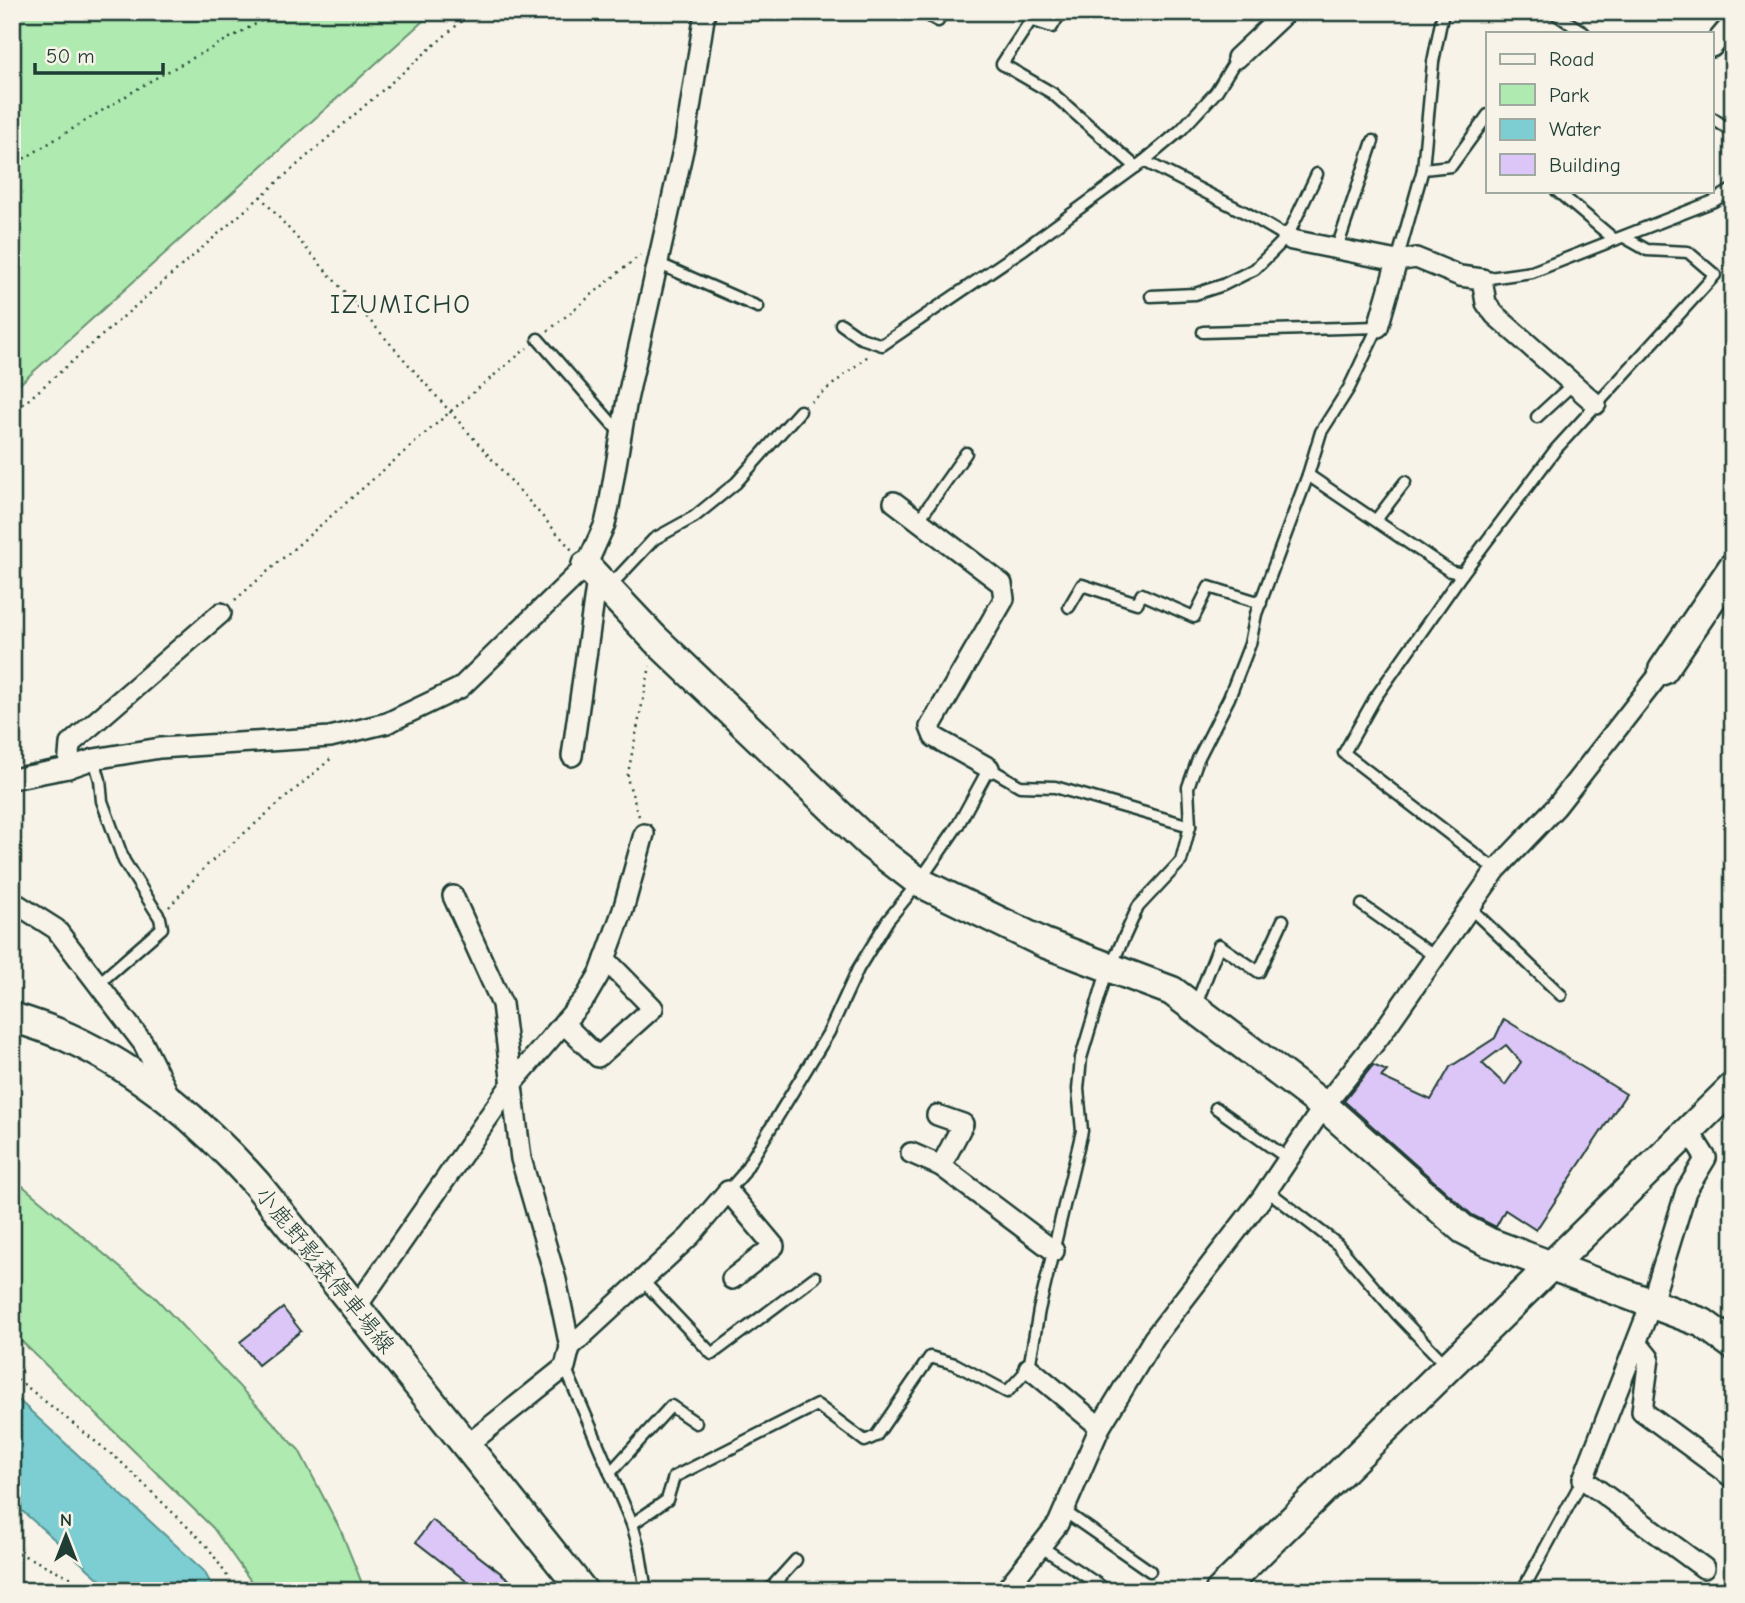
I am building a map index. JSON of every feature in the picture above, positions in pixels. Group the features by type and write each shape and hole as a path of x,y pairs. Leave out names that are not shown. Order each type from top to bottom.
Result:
{"street":[{"path":"572,756 604,524 627,400 685,141 705,12"},
{"path":"1237,58 1286,12"},
{"path":"1714,45 1733,22"},
{"path":"1287,237 1397,261 1416,258 1460,275 1482,279 1486,303 1494,315 1596,404"},
{"path":"1378,327 1397,261"},
{"path":"894,502 1002,584 1004,600 930,727 934,737 989,768"},
{"path":"1005,1591 1058,1524 1100,1427 1154,1338 1267,1190 1324,1105 1380,1036 1468,907 1496,870 1556,807 1663,670 1733,567"},
{"path":"597,578 655,639 861,836 919,882 1044,943 1172,991 1324,1105 1463,1229 1488,1241 1703,1322 1733,1345"},
{"path":"12,779 68,768 94,759 160,748 330,737 387,723 460,688 597,578"},
{"path":"68,768 70,744 221,613"},
{"path":"355,1309 513,1082 586,997 605,959 623,910 644,834"},
{"path":"453,895 502,1004 521,1159 556,1280 570,1347 565,1367 466,1446"},
{"path":"12,901 56,929 144,1043 172,1100"},
{"path":"563,1023 598,1057 653,1008 605,959"},
{"name":"小鹿野影森停車場線","path":"12,1017 66,1036 121,1065 172,1100 218,1141 256,1183 583,1591"},
{"path":"1220,1591 1733,1087"},
{"path":"937,1115 963,1124 941,1167"},
{"path":"1689,1132 1706,1158 1686,1191 1652,1302 1583,1479 1704,1568"},
{"path":"911,1153 941,1167 1054,1251"},
{"path":"570,1347 690,1236 728,1191 774,1246 732,1279"},
{"path":"1637,1343 1649,1358 1642,1411 1733,1478"},
{"path":"1029,1368 1100,1427"}],"lane":[{"path":"922,12 938,21"},
{"path":"1061,12 1052,27 1031,20 1002,64 1052,93 1140,164 1248,214 1287,237"},
{"path":"1397,261 1423,169 1433,62 1443,12"},
{"path":"1553,12 1583,32"},
{"path":"841,324 861,338 882,345 1024,248 1140,164 1181,130 1216,92 1237,58"},
{"path":"1423,169 1451,166 1486,118"},
{"path":"1714,119 1733,132"},
{"path":"1337,248 1373,141"},
{"path":"1151,296 1195,294 1223,285 1255,269 1287,237 1317,174"},
{"path":"1482,279 1532,272 1714,201 1733,189"},
{"path":"1496,870 1344,753 1375,698 1462,573 1556,449 1715,275 1688,252 1647,250 1620,238 1558,192"},
{"path":"657,263 758,307"},
{"path":"632,1524 667,1500 674,1477 817,1405 865,1441 876,1436 930,1357 955,1364 1007,1392 1029,1368 1082,1131 1077,1089 1081,1058 1100,992 1138,907 1181,861 1190,826 1188,787 1198,759 1229,698 1250,644 1261,603 1321,432 1349,388 1378,327 1203,332"},
{"path":"538,339 622,435"},
{"path":"1537,417 1573,384"},
{"path":"597,578 654,539 694,517 736,483 800,411"},
{"path":"918,521 966,453"},
{"path":"1308,475 1450,571 1462,573"},
{"path":"1376,520 1405,482"},
{"path":"1069,607 1082,584 1137,603 1142,594 1194,617 1209,587 1261,603"},
{"path":"94,759 102,801 124,861 160,918 162,928 98,984"},
{"path":"728,1191 742,1175 829,1032 858,969 888,920 919,882 958,825 989,768 1020,786 1055,787 1190,826"},
{"path":"1362,905 1434,957"},
{"path":"1468,907 1561,995"},
{"path":"1194,1008 1219,946 1259,972 1283,920"},
{"path":"1216,1108 1287,1158"},
{"path":"1267,1190 1337,1244 1396,1314 1447,1367"},
{"path":"642,1280 712,1354 815,1276"},
{"path":"565,1367 632,1524 646,1591"},
{"path":"610,1473 671,1406 696,1423"},
{"path":"1522,1591 1583,1479"},
{"path":"1064,1511 1150,1571"},
{"path":"1040,1546 1108,1591"},
{"path":"768,1591 796,1560"}],"path":[{"path":"12,166 152,80 278,12"},
{"path":"12,414 472,12"},
{"path":"260,196 597,578"},
{"path":"221,613 451,411 664,235"},
{"path":"800,411 882,345"},
{"path":"644,834 627,778 655,639"},
{"path":"160,918 205,867 334,757 330,737"},
{"path":"12,1375 120,1461 208,1547 237,1591"},
{"path":"12,1550 100,1591"}],"green space":[{"path":"12,12 433,12 12,391"},
{"path":"12,1177 153,1295 299,1450 341,1531 365,1591 258,1591 213,1528 12,1332"}],"water":[{"path":"12,1394 204,1571 215,1591 113,1591 12,1502"}],"building":[{"path":"1504,1019 1626,1094 1536,1230 1505,1210 1496,1227 1472,1215 1344,1101 1373,1065 1387,1071 1381,1077 1431,1100 1450,1067 1495,1038","holes":["1506,1045 1521,1062 1505,1085 1482,1063"]},
{"path":"283,1308 301,1331 258,1365 240,1342"},
{"path":"432,1520 524,1591 479,1591 416,1542"}],"district":[{"name":"IZUMICHO","path":"401,305"}]}
